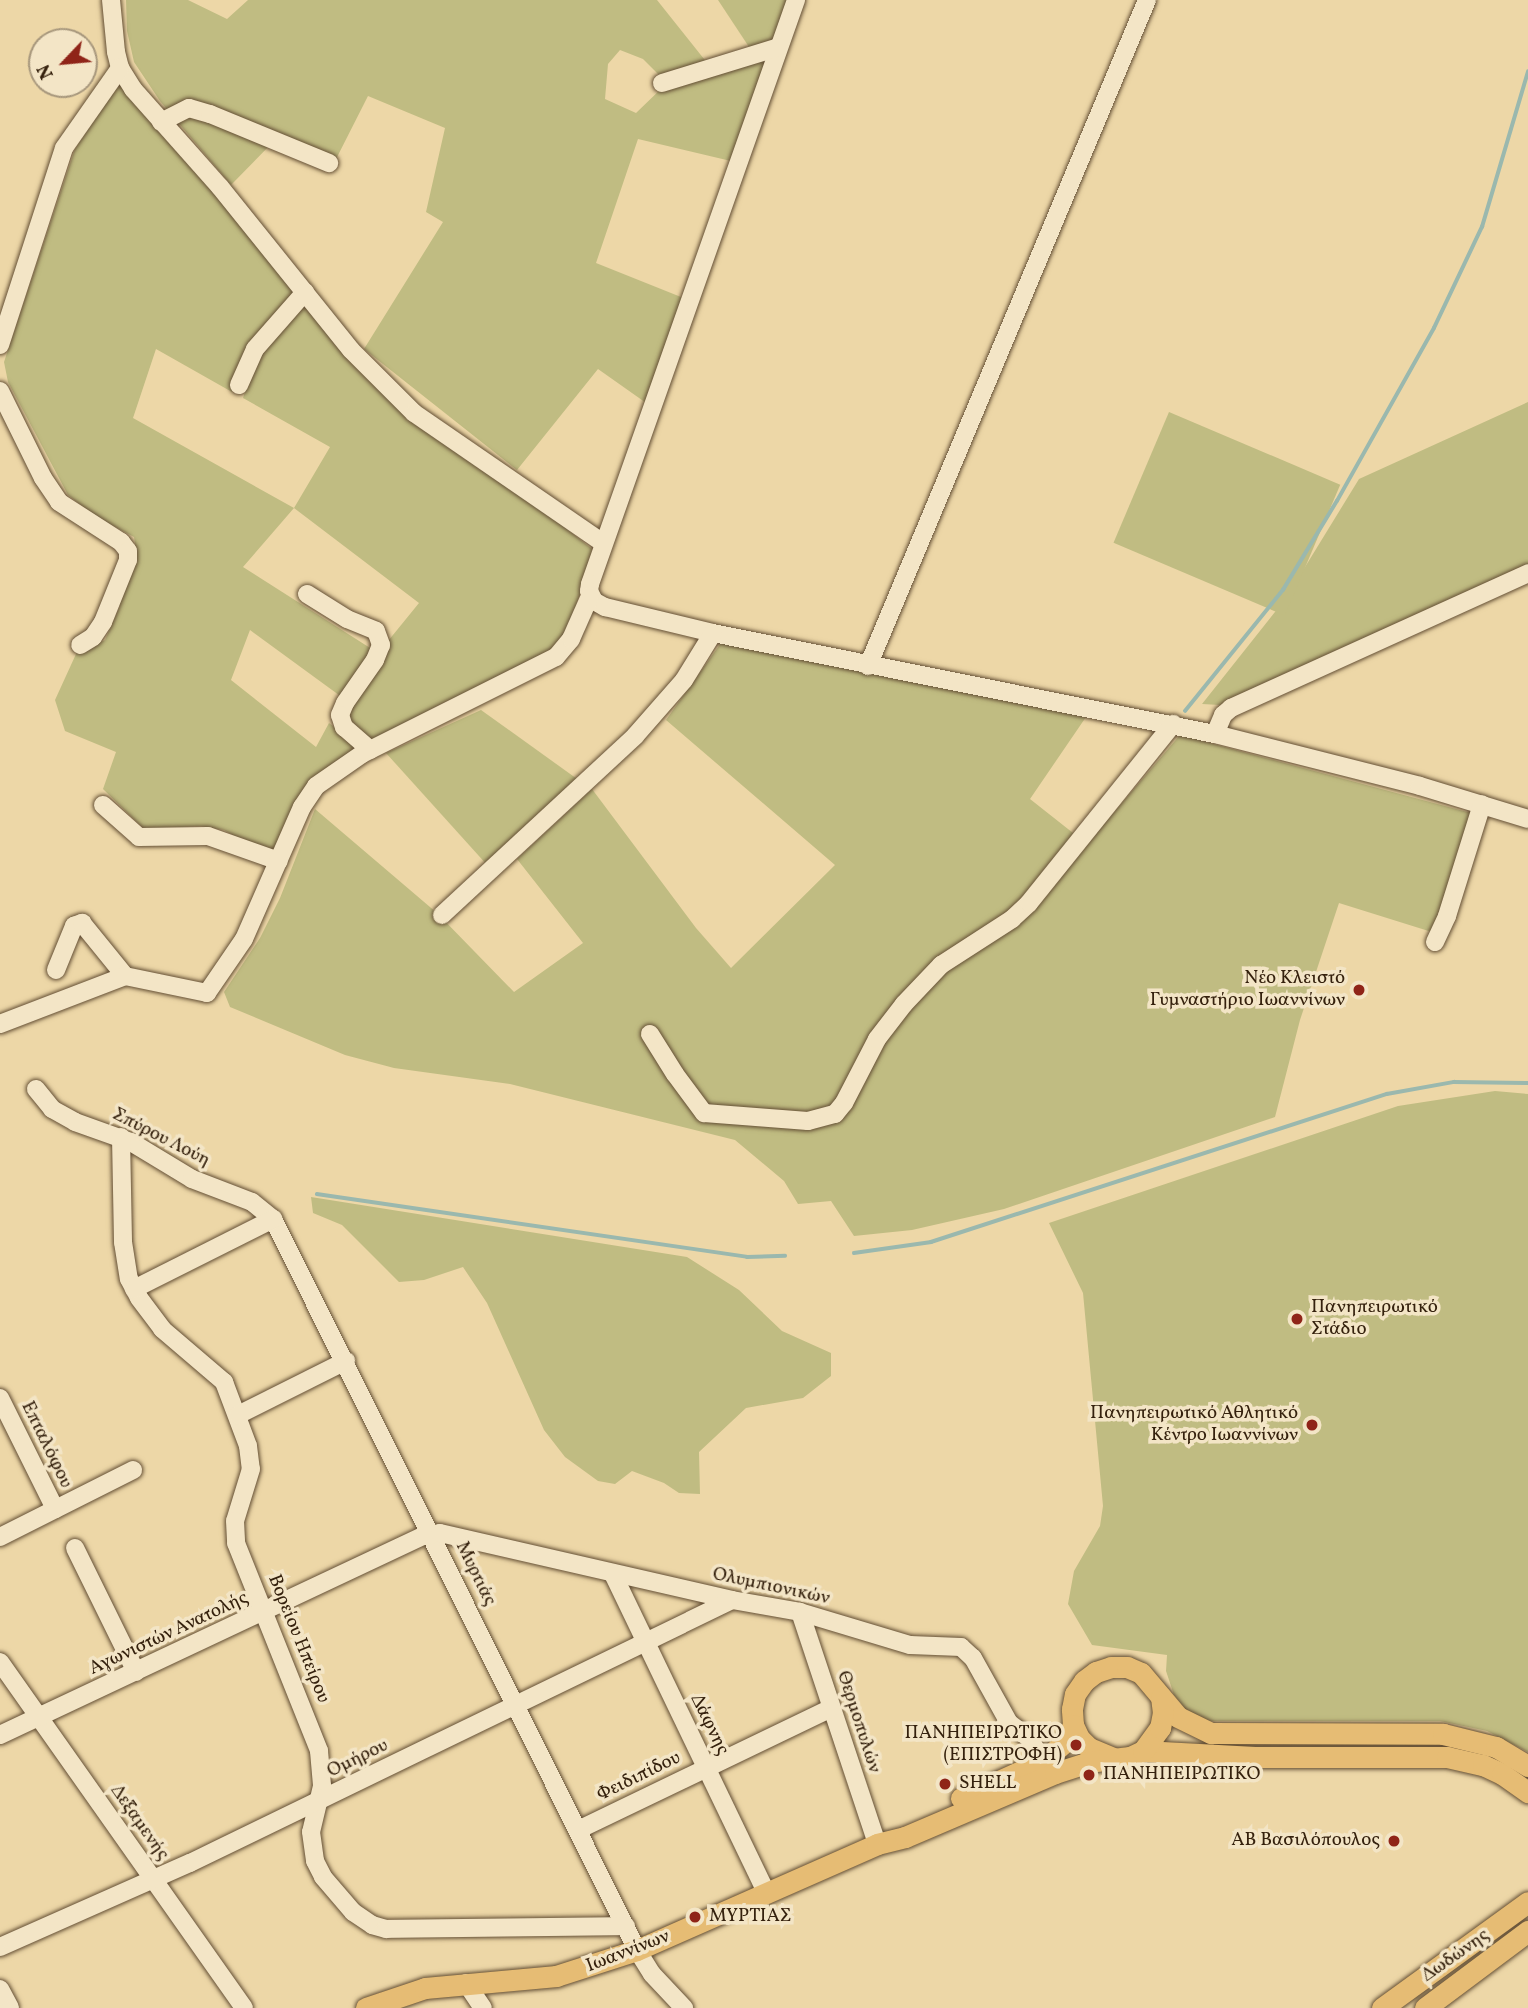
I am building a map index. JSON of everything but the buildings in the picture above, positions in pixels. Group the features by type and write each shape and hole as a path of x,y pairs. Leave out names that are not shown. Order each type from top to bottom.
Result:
{"main road":[{"path":"877,1844 917,1817 1043,1761 1065,1743 1073,1725 1075,1694 1084,1681 1104,1669 1127,1667 1141,1673 1153,1684 1178,1717 1211,1733 1443,1734 1496,1747 1528,1766"},
{"path":"1143,1751 1160,1728 1163,1713 1161,1698"},
{"path":"1073,1725 1089,1748 1116,1758"},
{"path":"877,1844 905,1837 1075,1766 1143,1751 1255,1757 1447,1757 1483,1765 1528,1792"},
{"name":"Ιωαννίνων","path":"366,2008 413,1991 466,1983 556,1976 637,1950 877,1844"},
{"name":"Δωδώνης","path":"1382,2008 1528,1902"},
{"name":"Δωδώνης","path":"1425,2008 1528,1931"}],"street":[{"path":"111,0 120,68 133,89 220,187 351,350 414,413 603,543"},
{"path":"0,1024 125,976 207,993 244,939 302,807 316,786 337,769 370,750 556,657 571,639 590,596 589,587 603,543 653,412 796,0"},
{"path":"868,666 1147,0"},
{"path":"662,83 779,47"},
{"path":"0,345 64,148 120,68"},
{"path":"161,122 189,108 329,163"},
{"path":"239,385 255,349 305,292"},
{"path":"0,391 43,478 59,502 121,542 128,551 128,560 103,622 93,637 80,645"},
{"path":"1215,734 1223,715 1231,708 1528,573"},
{"path":"307,594 347,619 376,631 381,645 375,660 345,703 340,715 344,727 370,750"},
{"path":"590,596 605,607 713,633 868,666 1173,724 1373,773 1528,819"},
{"path":"442,915 628,744 684,680 713,633"},
{"path":"650,1034 686,1091 704,1113 808,1121 835,1114 844,1103 877,1039 904,1004 941,965 1012,919 1029,903 1173,724"},
{"path":"1435,942 1447,916 1482,804"},
{"path":"103,805 139,837 208,836 279,861"},
{"path":"56,970 74,926 79,922 89,929 125,976"},
{"name":"Σπύρου Λούη","path":"36,1089 52,1109 75,1122 121,1137 192,1179 252,1202 273,1219"},
{"name":"Βορείου Ηπείρου","path":"121,1137 123,1249 134,1289 171,1339 224,1382 251,1455 251,1469 235,1521 235,1535 319,1751 322,1786 311,1832 319,1869 347,1906 377,1926 403,1930 626,1926"},
{"path":"134,1289 273,1219"},
{"name":"Μυρτιάς","path":"273,1219 432,1533 637,1950 652,1974 684,2008"},
{"path":"238,1415 346,1361"},
{"name":"Επταλόφου","path":"0,1398 54,1509"},
{"path":"0,1537 133,1470"},
{"name":"Ολυμπιονικών","path":"432,1533 447,1534 732,1600 800,1612 909,1645 965,1648 1003,1715 1014,1728 1028,1738 1043,1761"},
{"name":"Αγωνιστών Ανατολής","path":"0,1735 432,1533"},
{"path":"75,1548 136,1672"},
{"name":"Δάφνης","path":"613,1574 767,1894"},
{"name":"Ομήρου","path":"0,1947 316,1804 732,1600"},
{"name":"Θερμοπυλών","path":"800,1612 877,1844"},
{"name":"Δεξαμενής","path":"0,1662 244,2008"},
{"name":"Φειδιπίδου","path":"578,1830 831,1708"},
{"path":"466,1983 483,2008"},
{"path":"0,1989 10,2008"}],"shaded area":[{"path":"126,0 188,0 227,19 248,0 657,0 708,64 662,78 643,59 620,50 608,64 605,99 636,113 664,86 771,57 735,162 638,139 596,263 686,299 649,405 598,369 517,470 364,349 443,222 426,212 445,128 368,96 331,169 272,143 231,185 160,101 134,62 127,31"},
{"path":"718,0 788,0 773,43 751,50"},
{"path":"120,82 203,174 298,294 252,346 232,392 156,349 133,418 294,508 243,567 378,653 343,698 250,630 231,680 316,747 329,723 363,749 347,757 279,846 271,850 241,840 224,830 200,826 144,829 103,789 116,752 65,731 55,700 76,654 105,640 120,606 115,604 136,550 134,537 95,516 68,495 8,382 4,362 75,149"},
{"path":"305,300 347,355 592,549 589,568 563,643 538,662 371,745 352,725 348,709 384,646 419,603 294,508 330,447 243,398 258,352"},
{"path":"1528,402 1528,567 1242,696 1220,705 1202,704 1286,598 1359,479"},
{"path":"1169,412 1340,485 1285,615 1114,543"},
{"path":"721,643 1086,717 1030,799 1087,844 1180,735 1471,813 1435,933 1339,903 1300,1020 1275,1117 1004,1209 912,1230 854,1236 831,1201 798,1204 784,1181 735,1140 510,1084 394,1068 345,1055 230,1007 224,992 260,938 280,898 315,809 437,913 514,992 583,943 517,859 592,789 696,928 731,968 835,865 666,720"},
{"path":"481,710 580,781 488,866 386,753"},
{"name":"Πανηπειρωτικό Αθλητικό Κέντρο Ιωαννίνων","path":"1495,1091 1528,1094 1528,1752 1487,1731 1440,1721 1205,1721 1187,1711 1174,1695 1166,1671 1167,1655 1092,1645 1068,1604 1074,1571 1100,1526 1103,1506 1083,1293 1049,1223 1398,1106"},
{"path":"311,1197 687,1257 739,1290 782,1331 831,1353 831,1376 803,1398 746,1408 699,1452 700,1494 679,1493 664,1483 632,1471 615,1484 598,1481 565,1457 544,1430 487,1303 463,1267 424,1280 399,1282 342,1225 313,1213"}],"waterway":[{"path":"1185,711 1283,590 1337,501 1434,328 1482,227 1528,72"},
{"path":"854,1253 931,1242 1387,1094 1454,1082 1528,1083"},
{"path":"317,1194 747,1257 785,1256"}],"place":[{"name":"Νέο Κλειστό Γυμναστήριο Ιωαννίνων","path":"1359,990"},
{"name":"Πανηπειρωτικό Στάδιο","path":"1297,1319"},
{"name":"Πανηπειρωτικό Αθλητικό Κέντρο Ιωαννίνων","path":"1312,1425"},
{"name":"ΠΑΝΗΠΕΙΡΩΤΙΚΟ (ΕΠΙΣΤΡΟΦΗ)","path":"1076,1745"},
{"name":"ΠΑΝΗΠΕΙΡΩΤΙΚΟ","path":"1089,1775"},
{"name":"SHELL","path":"945,1784"},
{"name":"ΑΒ Βασιλόπουλος","path":"1394,1841"},
{"name":"ΜΥΡΤΙΑΣ","path":"695,1917"}]}
